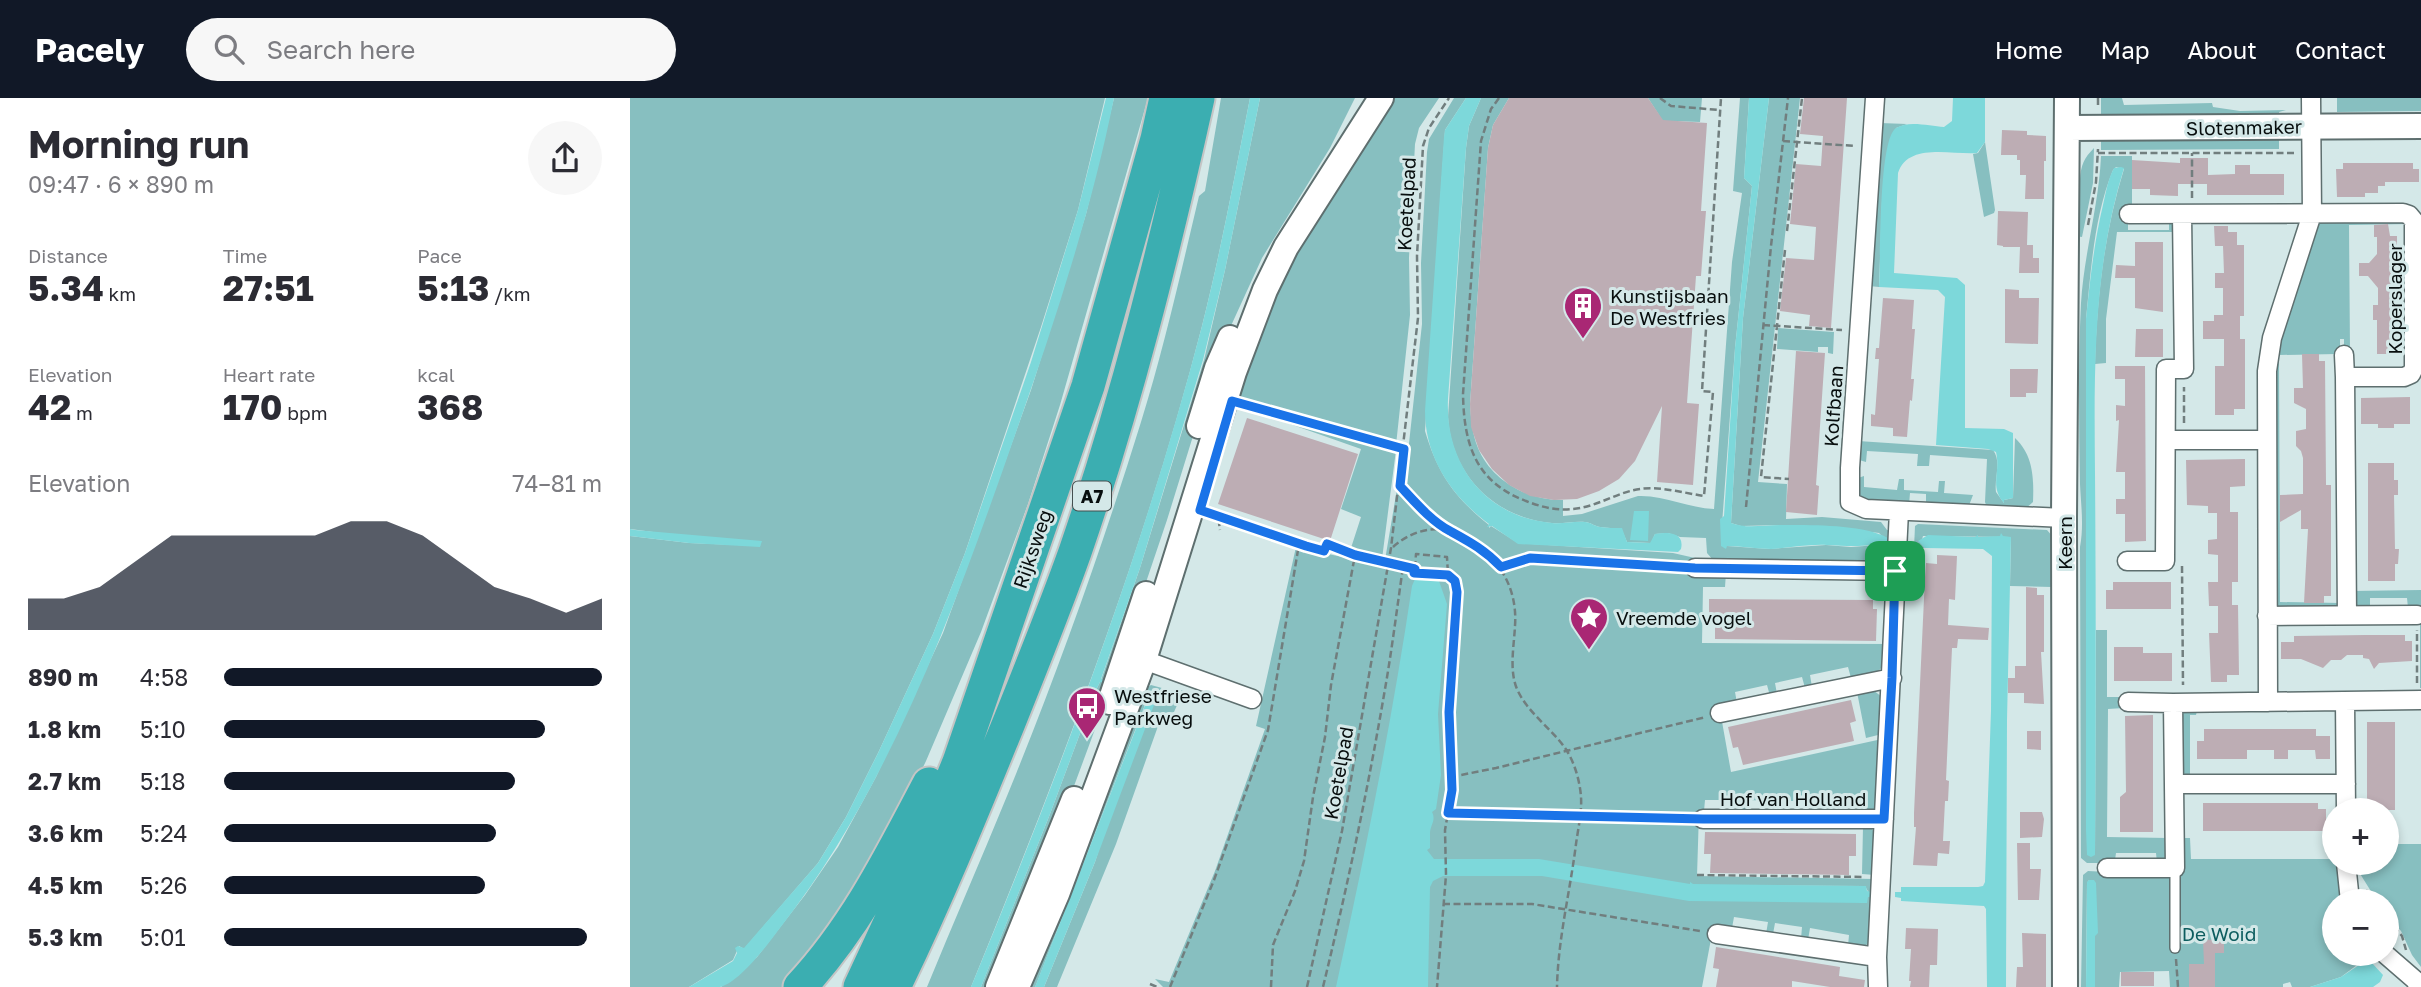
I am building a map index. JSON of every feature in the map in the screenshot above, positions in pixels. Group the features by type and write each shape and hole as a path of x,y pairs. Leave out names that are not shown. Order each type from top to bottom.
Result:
{"highway":[{"name":"Rijksweg","path":"860,987 919,860 959,762 1002,638 1088,386 1166,98"},
{"name":"A7","path":"894,987 970,818 1075,551 1123,398 1155,283 1198,98"},
{"name":"A7","path":"800,987 843,937 882,873 1002,638"},
{"name":"A7","path":"913,987 944,916 970,818"}],"street":[{"path":"998,987 1085,771 1135,657 1217,368 1236,321 1253,284 1333,151 1361,98"},
{"path":"1017,987 1057,894 1135,657 1265,290 1286,247 1381,98"},
{"name":"Kolfbaan","path":"1875,98 1850,502 1866,509 2064,518"},
{"name":"Keern","path":"2065,987 2067,98"},
{"path":"2269,702 2269,352 2312,214 2311,98"},
{"name":"Slotenmaker","path":"2067,128 2421,126"},
{"name":"Koperslager","path":"2129,214 2403,213 2412,218 2415,225 2414,368 2411,374 2404,377 2345,377"},
{"path":"2127,561 2165,561 2175,440 2166,369 2184,369 2187,214"},
{"path":"2344,355 2347,615"},
{"path":"2175,440 2267,440"},
{"name":"Hof van Holland","path":"1878,987 1877,957 1899,511"},
{"path":"1695,568 1895,571"},
{"path":"2267,616 2417,615"},
{"path":"1135,657 1252,699"},
{"path":"1720,713 1892,678"},
{"path":"2128,702 2419,700"},
{"path":"2345,701 2346,798"},
{"path":"2107,868 2175,868 2174,784 2178,703"},
{"path":"2174,784 2346,784"},
{"name":"Hof van Holland","path":"1703,819 1884,819"},
{"path":"1717,934 1877,957"},
{"path":"2398,966 2419,987"}],"lane":[{"path":"2175,868 2175,948"}],"path":[{"name":"Koetelpad","path":"1307,987 1342,831 1400,486 1418,318 1417,256 1423,146 1429,128 1449,98"},
{"path":"1499,98 1491,109 1481,141 1463,394 1465,429 1474,458 1490,480 1520,499 1548,508 1573,509 1641,489 1704,496 1713,392 1702,391 1721,98"},
{"path":"1660,98 1671,106 1721,111"},
{"path":"1746,507 1788,98"},
{"path":"1787,231 1802,98"},
{"path":"1783,141 1872,147"},
{"path":"2098,153 2311,153"},
{"path":"2187,214 2192,153"},
{"path":"1785,250 1761,477 1789,479"},
{"path":"1763,325 1859,331"},
{"path":"2175,440 2184,369"},
{"path":"1245,404 1404,449"},
{"path":"1400,486 1417,505 1450,531 1473,542 1501,567 1509,582 1515,608 1515,685 1521,698 1567,751 1579,781 1580,817 1557,964 1557,987"},
{"path":"1209,513 1324,551 1327,544 1355,555 1415,569"},
{"path":"1219,516 1220,530"},
{"path":"1391,548 1422,530 1450,531"},
{"path":"1170,987 1214,880 1268,730 1299,544"},
{"path":"1437,987 1445,892 1444,830 1452,790 1449,712 1457,592 1455,581 1448,575 1414,573 1416,554 1447,557 1448,575"},
{"path":"1270,987 1273,945 1304,861 1333,674 1355,555"},
{"path":"1501,567 1530,558 1695,568"},
{"path":"2165,561 2182,561 2178,703"},
{"path":"1323,987 1351,870 1385,687 1403,567"},
{"path":"2417,615 2419,700"},
{"path":"1451,777 1720,713"},
{"path":"1448,813 1703,819"},
{"path":"1697,875 1881,878"},
{"path":"1442,904 1532,904 1717,934"},
{"path":"2399,932 2411,957"},
{"path":"2175,948 2178,987"},
{"path":"1150,984 1157,987"}],"green space":[{"path":"630,98 1105,98 1078,210 965,553 933,634 879,751 846,817 818,863 744,949 739,946 733,960 689,987 630,987 630,536 689,543 761,546 630,529"},
{"path":"1114,98 1148,98 1060,405 1028,504 981,632 926,761 871,875 785,987 721,987 757,957 838,847 876,777 943,633 1031,390 1086,214"},
{"path":"1221,98 1250,98 1202,326 1127,578 1067,743 971,987 927,987 1026,750 1111,516 1157,366 1199,196 1205,191"},
{"path":"1260,98 1355,98 1330,148 1262,258 1219,352 1167,520 1111,686 1057,832 993,987 981,987 1097,688 1100,682 1103,682 1101,680 1140,568 1204,360"},
{"path":"1385,98 1439,98 1419,128 1415,144 1409,258 1410,315 1396,445 1231,398 1260,312"},
{"path":"1454,98 1466,98 1445,130 1425,431 1442,472 1466,505 1489,525 1489,528 1491,526 1518,543 1673,553 1695,558 1696,572 1726,573 1725,587 1703,587 1702,643 1887,644 1882,667 1874,673 1851,678 1848,667 1810,675 1812,687 1805,688 1802,677 1775,683 1777,694 1770,696 1767,685 1735,692 1737,703 1721,716 1731,772 1882,739 1878,805 1875,809 1859,813 1858,802 1818,801 1818,813 1811,813 1811,801 1782,801 1782,812 1775,812 1774,801 1747,800 1746,812 1739,811 1739,800 1705,800 1704,811 1699,812 1697,876 1875,879 1872,939 1864,946 1848,946 1849,935 1810,928 1808,940 1801,939 1802,927 1775,923 1773,934 1766,934 1768,922 1734,917 1732,928 1716,925 1702,987 1163,987 1155,979 1169,982 1215,871 1265,729 1256,726 1296,547 1384,566 1398,483 1405,480 1422,324 1421,263 1429,139","holes":["1698,885 1865,886 1871,897 1867,897 1867,903"]},
{"path":"1481,98 1509,98 1493,125 1488,148 1470,404 1478,448 1492,470 1501,479 1524,492 1537,497 1563,500 1563,516 1582,514 1638,496 1658,497 1714,509 1732,262 1742,193 1733,191 1740,98 1749,98 1744,178 1752,186 1735,348 1721,538 1727,546 1769,549 1878,545 1884,538 1879,533 1840,528 1741,526 1731,523 1743,318 1769,98 1800,98 1758,482 1787,484 1786,519 1822,517 1881,522 1891,531 1887,558 1878,563 1713,560 1707,553 1706,538 1680,537 1668,533 1655,534 1651,543 1627,542 1621,528 1600,527 1587,522 1552,523 1531,519 1494,502 1479,490 1457,457 1448,417 1466,148 1469,126"},
{"path":"1648,98 1702,98 1700,122 1673,121 1665,131"},
{"path":"2101,98 2122,98 2124,105 2212,103 2213,107 2240,111 2286,110 2279,112 2279,119 2105,119 2101,115"},
{"path":"2337,98 2421,98 2421,111 2337,112"},
{"path":"1880,123 1907,124 1896,128 1882,201 1879,287 1869,286"},
{"path":"2279,135 2279,149 2101,150 2101,140"},
{"path":"1985,142 1995,210 1984,217 1973,154 1978,153"},
{"path":"2094,148 2093,183 2082,237 2075,236 2076,181 2080,179 2084,162"},
{"path":"2101,156 2132,156 2132,209 2128,209 2128,230 2169,230 2169,220 2174,223 2177,232 2117,232 2106,319 2106,363 2095,364 2103,265 2111,217 2124,169 2116,167 2097,224 2086,319 2087,855 2095,855 2096,630 2107,630 2107,697 2124,697 2124,708 2108,709 2107,837 2168,838 2168,860 2157,863 2156,853 2116,853 2112,863 2087,863 2081,858 2080,326 2083,284"},
{"path":"2402,219 2409,224 2349,225 2350,351 2344,351 2344,339 2340,339 2340,351 2337,354 2279,355 2280,602 2341,603 2339,609 2275,608 2273,361 2318,221"},
{"path":"1778,328 1834,332 1833,354 1828,353 1828,347 1818,347 1818,352 1777,349"},
{"path":"1273,415 1396,450 1382,559 1350,551 1361,517 1341,509 1361,449 1273,418"},
{"path":"2015,438 2026,452 2032,475 2033,502 2024,510 1987,508 1987,459 1930,455 1929,466 1917,466 1918,454 1867,451 1866,462 1859,460 1858,441 1993,450 1997,465 1996,492 2004,503 2004,500 2013,498"},
{"path":"1864,476 1864,487 1897,490 1899,479 1904,479 1904,490 1938,492 1939,481 1945,481 1944,493 1973,495 1968,508 1926,506 1926,494 1910,493 1909,505 1866,502 1858,497 1858,478"},
{"path":"1915,526 2047,530 2053,537 2052,587 2010,586 2011,537 1923,536 1921,543 1925,548 1914,548"},
{"path":"2421,590 2420,688 2420,608 2408,608 2407,598 2370,598 2370,607 2355,608 2351,591"},
{"path":"1151,685 1180,693 1181,690 1187,692 1174,712 1162,715 1116,844 1057,987 1044,987 1095,862 1148,697 1036,985 1022,987 1145,689"},
{"path":"1873,690 1882,697 1882,734 1866,738 1857,692"},
{"path":"2185,709 2197,711 2196,715 2190,715 2190,777 2180,771 2182,712"},
{"path":"1863,827 1872,829 1875,833 1875,875 1862,874"},
{"name":"De Woid","path":"2179,838 2190,838 2191,859 2322,859 2322,875 2342,875 2342,889 2322,889 2322,966 2356,966 2341,977 2310,987 2292,987 2290,982 2283,984 2283,987 2170,987 2169,971 2120,972 2119,987 2095,987 2095,936 2089,880 2086,987 2081,987 2083,875 2088,871 2107,872 2107,876 2179,877"},
{"path":"2399,844 2421,844 2421,967 2399,929 2399,889 2370,889 2361,875 2399,875"}],"shaded area":[{"path":"1106,98 1114,98 1105,141 1057,312 968,566 916,693 887,755 820,873 753,962 728,984 720,987 689,987 733,961 737,953 735,948 744,948 818,863 846,817 879,751 933,634 965,553 1031,362 1078,210"},
{"path":"1250,98 1260,98 1225,270 1203,360 1140,568 1101,679 1104,681 1100,682 1097,688 981,987 971,987 1068,743 1154,494 1209,298"},
{"path":"1466,98 1481,98 1469,126 1466,148 1448,399 1449,423 1462,465 1474,483 1489,498 1528,519 1552,523 1585,522 1600,527 1622,528 1627,542 1650,543 1655,534 1674,534 1682,543 1678,552 1518,544 1492,526 1487,527 1489,524 1452,489 1435,460 1426,428 1425,411 1444,137 1445,130"},
{"path":"1749,98 1769,98 1743,318 1731,523 1749,526 1836,526 1877,533 1888,538 1887,541 1865,546 1813,545 1771,549 1727,546 1726,549 1721,546 1720,519 1724,516 1735,348 1752,186 1744,178"},
{"path":"1953,98 1985,98 1985,142 1977,153 1932,152 1911,157 1903,163 1898,173 1894,273 1957,278 1965,285 1965,428 2004,429 2013,433 2013,498 2004,500 2004,503 1996,485 1996,452 1936,445 1945,297 1938,290 1879,287 1883,177 1890,137 1896,128 1907,124 1944,127 1952,121"},
{"path":"2114,168 2124,168 2106,243 2101,281 2096,358 2095,855 2091,857 2087,855 2086,830 2086,319 2095,247 2106,190"},
{"path":"1634,511 1649,511 1648,541 1630,540"},
{"path":"630,529 762,541 760,547 689,543 630,536"},
{"path":"2001,533 2011,537 2006,987 1987,987 1984,906 1901,901 1901,898 1895,897 1895,892 1901,892 1901,887 1978,887 1985,882 1991,711 1992,556 1983,549 1925,548 1918,541 1928,535 1978,537 2000,536"},
{"path":"1415,579 1439,581 1447,604 1438,714 1441,775 1436,809 1432,812 1430,848 1427,850 1434,859 1539,859 1690,884 1866,886 1867,891 1871,892 1867,903 1689,901 1542,876 1443,876 1433,881 1430,887 1428,987 1336,987 1377,787"},
{"path":"1146,694 1154,694 1157,697 1095,862 1044,987 1035,987 1148,698"},
{"path":"2089,880 2096,883 2098,933 2095,936 2095,987 2086,987"},
{"path":"2358,966 2375,966 2383,975 2380,982 2373,987 2310,987 2341,977"}],"building":[{"name":"Kunstijsbaan De Westfries","path":"1509,98 1648,98 1663,120 1707,123 1701,211 1706,211 1701,276 1696,276 1687,403 1699,404 1693,485 1657,482 1662,406 1635,461 1619,479 1599,491 1577,499 1554,500 1530,496 1509,485 1492,469 1479,450 1471,427 1470,404 1488,148 1493,125"},
{"path":"1804,98 1847,98 1831,328 1809,326 1810,315 1780,311 1786,258 1814,260 1816,227 1790,224 1796,164 1821,166 1823,136 1800,134"},
{"path":"2002,130 2027,131 2027,135 2046,136 2044,199 2025,199 2026,175 2020,175 2020,160 2017,160 2017,155 2001,155"},
{"path":"2180,158 2208,158 2208,175 2235,174 2235,165 2250,165 2250,174 2284,174 2284,195 2207,195 2207,184 2178,184 2178,196 2150,195 2150,189 2132,189 2132,160 2180,163"},
{"path":"2343,163 2413,163 2413,169 2419,169 2419,182 2385,182 2385,186 2378,186 2378,193 2365,193 2365,197 2337,197 2336,169 2343,169"},
{"path":"1998,211 2028,212 2027,245 2033,245 2033,258 2039,258 2039,273 2019,273 2020,247 1997,245"},
{"path":"2388,224 2390,236 2397,236 2397,347 2390,347 2390,354 2377,354 2377,320 2373,320 2373,305 2378,305 2378,288 2368,276 2359,276 2359,263 2369,263 2377,254 2374,225"},
{"path":"2214,226 2228,226 2228,232 2237,232 2237,245 2244,245 2244,316 2240,316 2240,339 2245,339 2245,409 2234,409 2234,415 2215,415 2215,366 2224,366 2224,339 2203,339 2203,321 2214,321 2214,315 2223,315 2223,288 2215,288 2215,273 2224,273 2223,246 2215,246"},
{"path":"2135,242 2163,242 2163,312 2135,308 2135,278 2115,278 2116,265 2135,266"},
{"path":"2005,289 2019,290 2019,298 2039,298 2038,344 2005,343"},
{"path":"1883,298 1914,300 1911,379 1914,379 1907,437 1893,436 1893,428 1871,426 1871,414 1875,415 1879,359 1875,359 1876,348 1879,348"},
{"path":"2136,329 2163,329 2163,357 2135,357"},
{"path":"1796,351 1825,353 1816,485 1819,486 1817,515 1786,512"},
{"path":"2302,354 2319,354 2319,361 2325,361 2326,485 2331,485 2331,596 2324,596 2324,603 2304,603 2308,529 2301,529 2301,510 2280,522 2280,495 2303,494 2303,458 2296,446 2296,431 2306,429 2306,409 2294,403 2294,388 2303,388"},
{"path":"2115,366 2145,366 2146,541 2125,542 2125,514 2116,514 2116,499 2125,499 2125,472 2116,472 2119,420 2116,421 2116,405 2125,406 2125,379 2115,379"},
{"path":"2010,369 2038,369 2037,393 2026,393 2026,397 2010,397"},
{"path":"2410,397 2410,424 2378,428 2378,424 2361,424 2361,398"},
{"path":"1247,418 1358,454 1330,541 1218,504"},
{"path":"2245,459 2245,486 2230,487 2230,512 2238,512 2238,582 2232,582 2232,605 2238,605 2239,675 2227,675 2227,682 2211,682 2209,633 2218,633 2218,606 2209,606 2208,582 2218,582 2218,555 2208,554 2208,540 2217,539 2217,513 2208,513 2208,506 2187,505 2186,460"},
{"path":"2368,463 2394,463 2394,480 2398,480 2398,495 2394,495 2395,549 2399,549 2398,564 2395,564 2395,581 2368,581"},
{"path":"1937,555 1957,556 1955,600 1949,599 1948,625 1989,628 1988,640 1958,639 1957,648 1952,648 1946,780 1949,781 1943,841 1950,841 1949,854 1938,853 1937,866 1913,865 1926,563 1937,564"},
{"path":"2113,582 2171,582 2171,609 2106,609 2106,590 2113,590"},
{"path":"2026,587 2037,588 2037,595 2044,595 2044,652 2041,652 2044,704 2024,703 2024,693 2008,693 2008,678 2015,678 2015,666 2026,666"},
{"path":"1709,599 1873,600 1873,609 1877,609 1876,641 1715,639 1715,620 1709,620"},
{"path":"2405,635 2405,641 2412,641 2412,661 2379,663 2374,669 2369,659 2363,658 2363,655 2347,655 2341,660 2331,660 2323,668 2301,659 2281,659 2281,642 2294,642 2294,636"},
{"path":"2114,647 2143,647 2143,653 2172,653 2172,681 2114,681"},
{"path":"1851,700 1856,721 1850,723 1854,741 1743,765 1738,747 1733,748 1728,727"},
{"path":"2153,715 2153,832 2120,832 2120,797 2126,792 2125,716"},
{"path":"2367,722 2395,722 2395,798 2367,798"},
{"path":"2204,729 2316,729 2316,736 2330,736 2330,759 2316,759 2315,750 2288,750 2288,759 2274,759 2274,750 2247,750 2247,759 2197,759 2197,741 2204,741"},
{"path":"2027,731 2041,731 2041,750 2027,749"},
{"path":"2203,803 2318,803 2318,809 2322,809 2322,831 2203,831"},
{"path":"2020,812 2042,812 2042,837 2020,838"},
{"path":"1705,832 1856,834 1856,856 1849,856 1849,875 1710,873 1711,854 1704,854"},
{"path":"2017,843 2030,843 2030,869 2041,869 2039,900 2018,900"},
{"path":"1906,928 1938,929 1937,965 1930,965 1929,987 1910,987 1911,949 1905,949"},
{"path":"2022,933 2046,934 2046,987 2016,987 2017,967 2023,967"},
{"path":"2224,939 2224,953 2215,953 2215,987 2189,987 2189,964 2204,964 2203,940"},
{"path":"1716,947 1840,967 1839,976 1865,980 1864,987 1830,987 1792,981 1792,987 1716,987 1719,969 1713,968"},
{"path":"2121,972 2154,972 2154,986 2121,986"}],"place":[{"name":"Kunstijsbaan De Westfries","path":"1583,340"},
{"name":"Vreemde vogel","path":"1589,651"},
{"name":"Westfriese Parkweg","path":"1087,740"}],"route":[{"path":"1232,401 1404,449 1400,486 1435,520 1473,542 1501,567 1530,558 1695,568 1895,571 1884,819 1457,815 1448,813 1452,790 1449,712 1457,621 1455,581 1448,575 1414,573 1415,569 1376,561 1327,544 1324,551 1306,546 1200,510 1232,401"}]}
